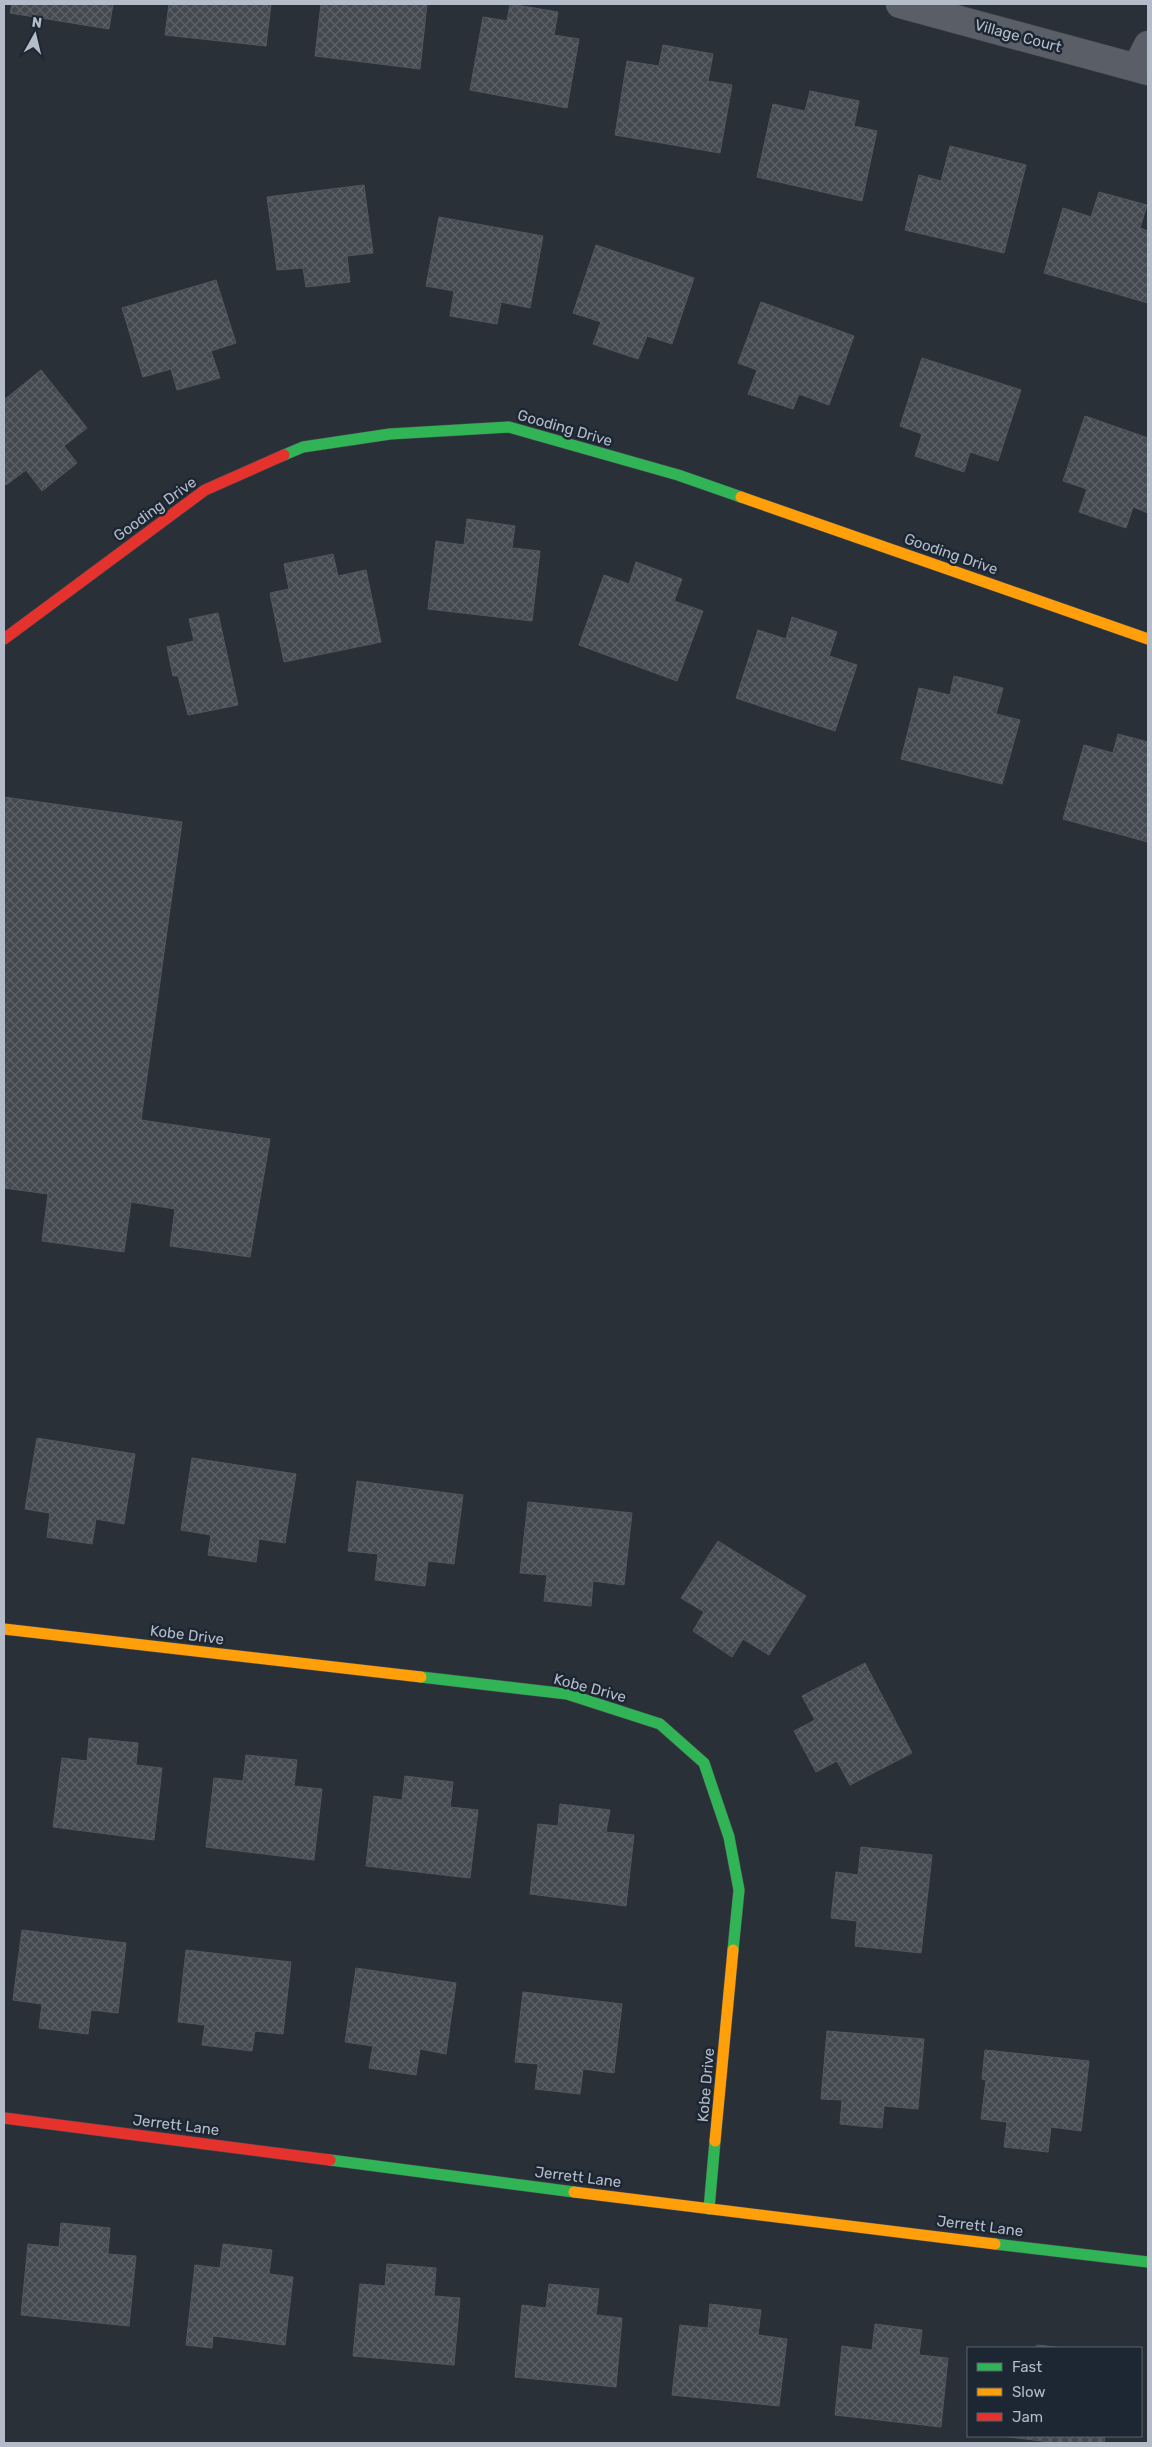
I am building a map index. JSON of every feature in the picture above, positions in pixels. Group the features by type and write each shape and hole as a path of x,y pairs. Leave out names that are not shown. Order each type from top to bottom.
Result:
{"street":[{"name":"Village Court","path":"900,4 1144,61"},
{"name":"Gooding Drive","path":"4,639 205,490 303,447 390,434 509,427 678,475 1148,638"},
{"name":"Kobe Drive","path":"4,1629 567,1694 660,1724 704,1763 729,1837 739,1890 709,2209"},
{"name":"Jerrett Lane","path":"4,2118 709,2209 1148,2262"}],"building":[{"path":"12,4 113,4 109,29 10,13"},
{"path":"169,4 271,4 266,46 165,35"},
{"path":"321,4 427,4 420,69 315,56"},
{"path":"510,4 558,12 554,35 579,39 567,108 470,90 483,17 507,21"},
{"path":"663,45 713,54 708,81 732,85 720,153 615,135 627,61 659,66"},
{"path":"810,91 859,101 854,126 877,131 862,201 757,177 773,104 805,111"},
{"path":"950,146 1026,165 1004,253 905,230 919,175 941,181"},
{"path":"364,185 373,253 347,256 350,282 306,287 303,268 277,270 267,197"},
{"path":"1099,192 1147,205 1140,228 1148,231 1148,303 1044,273 1063,208 1091,217"},
{"path":"439,217 543,236 530,308 501,302 497,324 450,316 454,291 426,286"},
{"path":"596,245 694,278 672,344 647,336 638,359 593,344 601,322 573,313"},
{"path":"216,280 236,343 211,351 220,378 177,390 171,369 143,377 122,308"},
{"path":"761,302 854,336 829,405 799,394 793,409 748,394 757,370 738,363"},
{"path":"922,358 1021,390 998,461 970,452 964,472 915,456 922,434 900,426"},
{"path":"41,370 87,428 64,446 77,463 42,491 26,470 6,485 4,481 4,400"},
{"path":"1085,416 1148,438 1148,513 1133,507 1126,528 1079,512 1087,489 1063,481"},
{"path":"467,519 515,526 512,548 540,551 532,621 428,609 436,541 464,545"},
{"path":"333,554 338,576 366,570 381,642 284,662 270,593 289,589 284,564"},
{"path":"636,562 682,579 674,601 703,611 677,681 579,645 604,575 629,584"},
{"path":"218,613 238,705 188,715 178,676 173,676 167,647 194,641 189,619"},
{"path":"792,617 837,632 829,656 857,665 835,731 736,698 758,630 786,639"},
{"path":"954,676 1003,688 996,714 1020,720 1002,784 901,759 919,688 950,695"},
{"path":"1118,734 1148,742 1148,842 1063,819 1084,745 1113,753"},
{"path":"4,797 182,822 141,1120 270,1139 250,1257 170,1246 175,1209 131,1202 124,1252 42,1241 48,1194 4,1188"},
{"path":"37,1438 135,1454 124,1524 96,1519 92,1544 47,1537 50,1513 25,1509"},
{"path":"192,1458 296,1474 285,1543 259,1539 256,1562 208,1555 211,1535 181,1530"},
{"path":"357,1481 463,1495 454,1564 428,1561 425,1586 375,1580 378,1554 348,1551"},
{"path":"528,1502 632,1513 624,1585 593,1581 591,1606 544,1601 547,1575 520,1573"},
{"path":"718,1541 806,1596 769,1655 743,1639 732,1657 693,1631 704,1612 681,1598"},
{"path":"865,1663 912,1753 850,1785 837,1761 816,1772 794,1731 815,1720 802,1696"},
{"path":"89,1738 138,1743 136,1765 162,1768 154,1840 53,1827 62,1758 87,1761"},
{"path":"246,1755 297,1760 294,1786 322,1789 314,1860 206,1847 214,1778 243,1781"},
{"path":"405,1776 453,1782 450,1807 478,1810 470,1878 366,1866 374,1796 402,1800"},
{"path":"560,1804 610,1810 606,1832 634,1835 626,1906 530,1894 538,1824 558,1826"},
{"path":"861,1847 932,1855 921,1953 855,1946 857,1921 831,1918 836,1872 858,1875"},
{"path":"22,1930 126,1943 118,2013 91,2010 88,2034 39,2028 42,2004 13,2000"},
{"path":"186,1950 291,1962 283,2034 255,2031 252,2051 202,2045 205,2025 178,2022"},
{"path":"356,1968 456,1983 446,2054 420,2049 416,2075 369,2068 373,2046 345,2042"},
{"path":"523,1992 622,2004 614,2073 583,2069 580,2094 535,2089 538,2064 515,2062"},
{"path":"827,2031 924,2039 918,2109 884,2106 882,2128 840,2124 842,2100 821,2099"},
{"path":"985,2050 1089,2061 1081,2131 1051,2127 1048,2152 1004,2147 1007,2122 981,2119 986,2080 982,2079"},
{"path":"61,2223 110,2228 108,2254 136,2256 129,2326 21,2315 28,2244 59,2247"},
{"path":"223,2244 272,2250 269,2274 293,2277 285,2345 213,2336 212,2348 186,2345 195,2265 220,2268"},
{"path":"387,2264 436,2268 434,2296 460,2298 454,2365 353,2356 360,2284 385,2286"},
{"path":"549,2284 599,2289 596,2315 622,2318 616,2387 515,2377 522,2305 546,2308"},
{"path":"710,2304 761,2310 758,2335 787,2339 779,2406 672,2395 680,2325 708,2328"},
{"path":"875,2324 922,2330 919,2355 948,2358 941,2427 835,2415 842,2346 872,2350"},
{"path":"1037,2345 1055,2347 1036,2347"},
{"path":"1009,2437 1105,2437 1104,2443 1058,2443"}],"traffic: fast":[{"path":"284,455 303,447 390,434 509,427 678,475 741,497"},
{"path":"421,1677 567,1694 660,1724 704,1763 729,1837 739,1890 733,1950"},
{"path":"709,2209 715,2141"},
{"path":"330,2160 574,2192"},
{"path":"995,2244 1148,2262"}],"traffic: slow":[{"path":"741,497 1148,639"},
{"path":"4,1629 421,1677"},
{"path":"715,2141 733,1950"},
{"path":"574,2192 995,2244"}],"traffic: jam":[{"path":"4,639 205,490 284,455"},
{"path":"4,2118 330,2160"}]}
